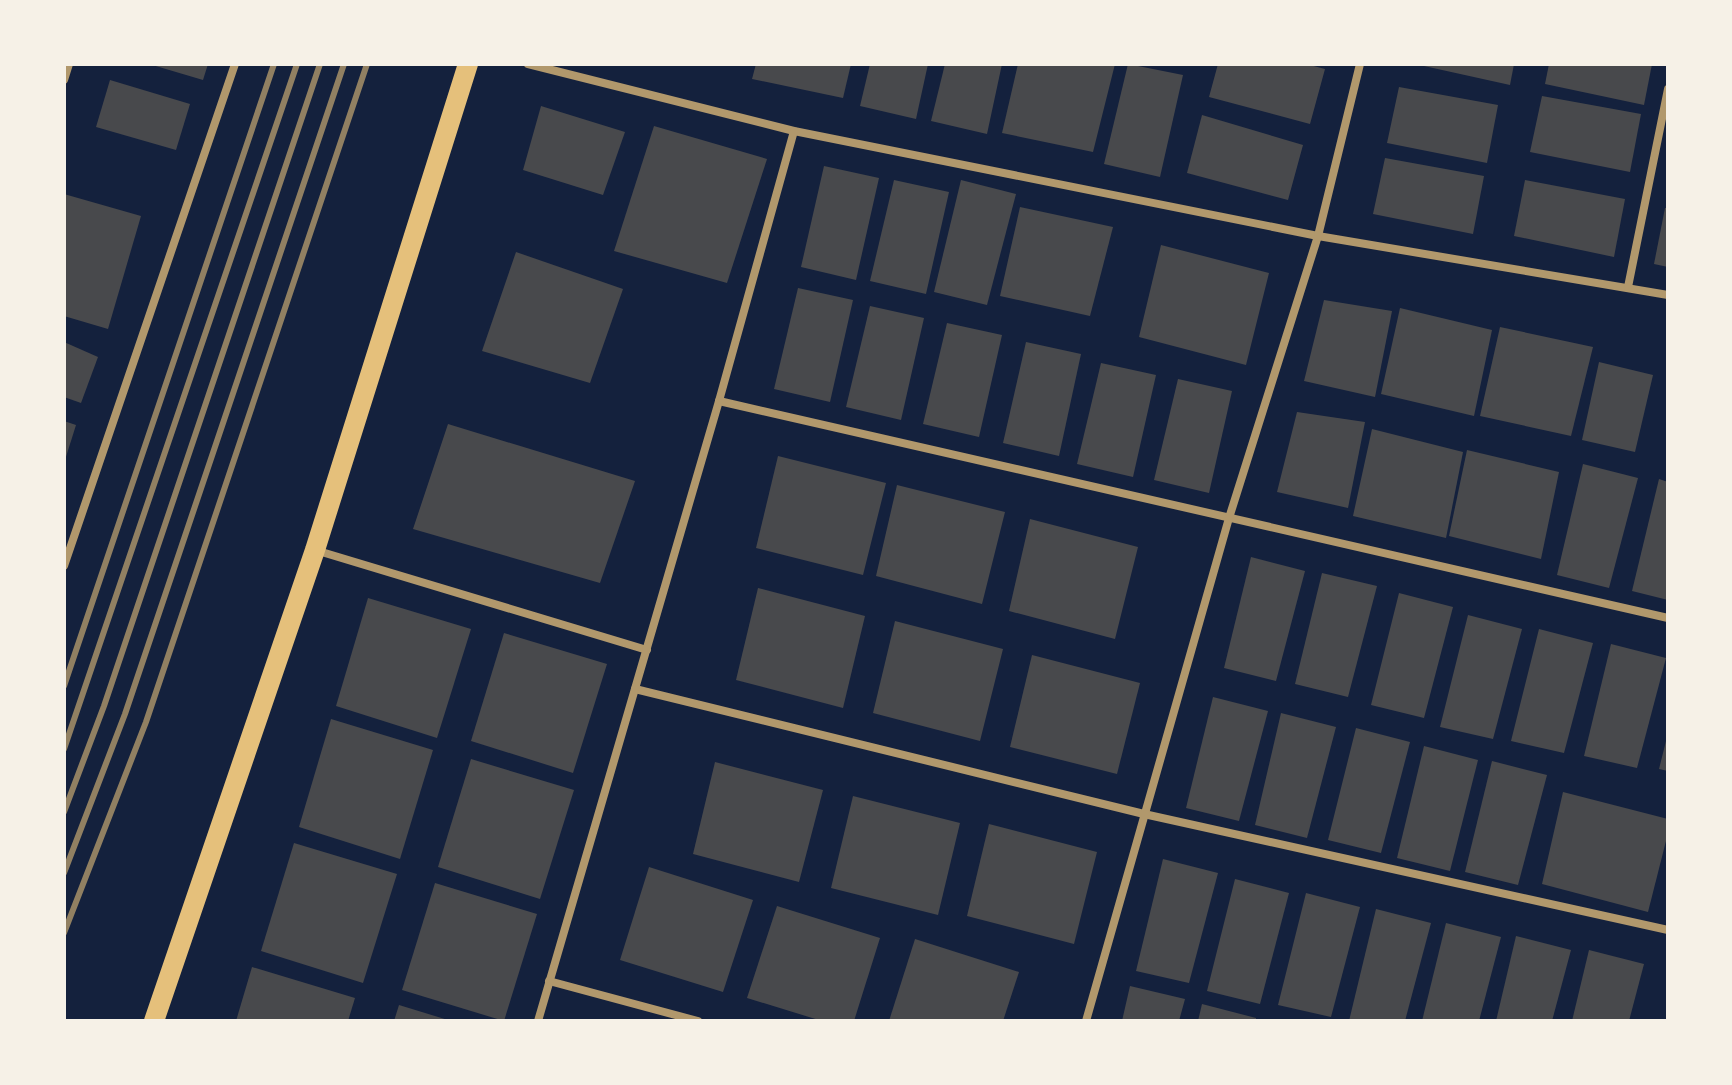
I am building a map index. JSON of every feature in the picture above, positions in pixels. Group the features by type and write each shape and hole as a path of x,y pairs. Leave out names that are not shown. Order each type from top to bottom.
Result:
{"main road":[{"path":"154,1020 315,550 468,64"}],"street":[{"path":"64,80 69,64"},
{"path":"64,566 235,64"},
{"path":"528,64 794,131 1318,236 1668,295"},
{"path":"1086,1021 1229,518 1318,236 1360,64"},
{"path":"1628,287 1668,89"},
{"path":"538,1021 719,401 794,131"},
{"path":"719,401 1668,618"},
{"path":"315,550 647,650"},
{"path":"635,689 1144,814 1668,930"},
{"path":"549,981 698,1021"}],"building":[{"path":"149,64 208,64 203,80"},
{"path":"756,64 851,64 843,98 752,79"},
{"path":"870,64 928,64 916,119 860,106"},
{"path":"945,64 1002,64 987,134 931,121"},
{"path":"1018,64 1115,64 1093,152 1002,133"},
{"path":"1128,64 1183,75 1160,177 1104,164"},
{"path":"1218,64 1306,64 1325,69 1310,124 1209,97"},
{"path":"1415,64 1514,64 1510,85"},
{"path":"1549,64 1652,64 1644,105 1545,84"},
{"path":"110,80 190,104 176,150 96,127"},
{"path":"1399,87 1498,105 1487,163 1387,143"},
{"path":"1542,96 1641,114 1630,172 1530,152"},
{"path":"541,106 625,132 603,195 523,170"},
{"path":"1202,115 1303,145 1288,200 1187,173"},
{"path":"654,126 767,159 727,283 614,251"},
{"path":"1385,158 1484,176 1473,234 1373,214"},
{"path":"824,166 879,178 856,280 801,267"},
{"path":"894,180 949,192 926,294 870,281"},
{"path":"961,180 1016,194 987,305 934,292"},
{"path":"1525,180 1625,199 1614,257 1514,236"},
{"path":"64,194 141,216 108,329 64,316"},
{"path":"1020,207 1113,227 1090,316 1000,296"},
{"path":"1665,208 1668,208 1668,267 1654,264"},
{"path":"1161,245 1269,273 1246,365 1139,337"},
{"path":"516,252 623,289 590,383 482,351"},
{"path":"798,288 853,300 830,402 774,389"},
{"path":"1324,300 1392,311 1375,397 1304,381"},
{"path":"870,306 924,318 901,420 846,407"},
{"path":"1400,308 1492,330 1474,416 1381,394"},
{"path":"947,323 1002,335 979,437 923,424"},
{"path":"1500,327 1593,347 1571,436 1480,416"},
{"path":"64,342 98,357 81,403 64,397"},
{"path":"1026,342 1081,354 1059,456 1003,443"},
{"path":"1599,362 1653,375 1635,452 1582,440"},
{"path":"1101,363 1156,375 1133,477 1077,464"},
{"path":"1178,379 1232,391 1209,493 1154,480"},
{"path":"1297,412 1365,422 1348,508 1277,492"},
{"path":"64,421 76,425 65,460 64,460"},
{"path":"448,424 635,481 600,583 413,529"},
{"path":"1372,429 1463,452 1446,538 1353,516"},
{"path":"1467,450 1559,472 1541,559 1449,536"},
{"path":"778,456 886,483 863,575 756,548"},
{"path":"1583,464 1638,478 1609,588 1557,575"},
{"path":"1659,479 1668,482 1668,600 1632,591"},
{"path":"897,485 1005,512 982,604 876,576"},
{"path":"1030,519 1138,547 1115,639 1009,611"},
{"path":"1251,557 1305,571 1276,681 1224,668"},
{"path":"1322,573 1377,586 1348,697 1295,684"},
{"path":"758,588 865,616 843,708 736,680"},
{"path":"1399,593 1453,607 1424,718 1371,705"},
{"path":"368,598 471,629 437,738 336,706"},
{"path":"1468,615 1522,629 1493,739 1440,727"},
{"path":"895,621 1003,649 980,741 873,713"},
{"path":"1539,629 1593,643 1564,753 1511,741"},
{"path":"504,633 607,664 573,773 471,741"},
{"path":"1611,644 1666,658 1637,768 1584,756"},
{"path":"1032,655 1140,683 1117,774 1010,747"},
{"path":"1213,697 1268,711 1239,821 1186,808"},
{"path":"1281,713 1336,727 1307,838 1255,825"},
{"path":"331,719 433,750 400,859 299,827"},
{"path":"1356,728 1410,742 1381,853 1328,840"},
{"path":"1668,737 1668,771 1659,769"},
{"path":"1424,746 1478,760 1450,871 1397,858"},
{"path":"471,759 574,790 540,899 438,867"},
{"path":"1492,761 1547,775 1518,885 1465,872"},
{"path":"715,762 823,790 799,882 693,854"},
{"path":"1563,792 1668,819 1668,833 1648,912 1542,884"},
{"path":"853,796 960,823 938,915 831,888"},
{"path":"989,824 1097,852 1074,944 967,916"},
{"path":"294,843 397,874 363,983 261,951"},
{"path":"1163,859 1218,873 1189,983 1136,971"},
{"path":"649,867 753,900 723,992 620,960"},
{"path":"1235,879 1289,893 1260,1004 1207,991"},
{"path":"435,883 537,914 504,1021 402,990"},
{"path":"1306,893 1360,907 1331,1017 1278,1005"},
{"path":"777,906 880,938 854,1021 822,1021 747,998"},
{"path":"1376,909 1431,923 1405,1021 1349,1021"},
{"path":"1446,923 1501,937 1479,1021 1422,1021"},
{"path":"1516,936 1571,950 1552,1021 1496,1021"},
{"path":"915,939 1019,972 1003,1021 889,1021"},
{"path":"1589,950 1644,964 1629,1021 1572,1021"},
{"path":"252,967 355,998 348,1021 236,1021"},
{"path":"1130,986 1185,999 1179,1021 1122,1021"},
{"path":"1202,1004 1256,1018 1256,1021 1198,1021"},
{"path":"399,1005 448,1020 448,1021 394,1021"}],"railway":[{"path":"64,686 274,64"},
{"path":"64,749 297,64"},
{"path":"64,812 104,706 320,64"},
{"path":"64,873 125,714 344,64"},
{"path":"64,933 146,722 367,64"}]}
